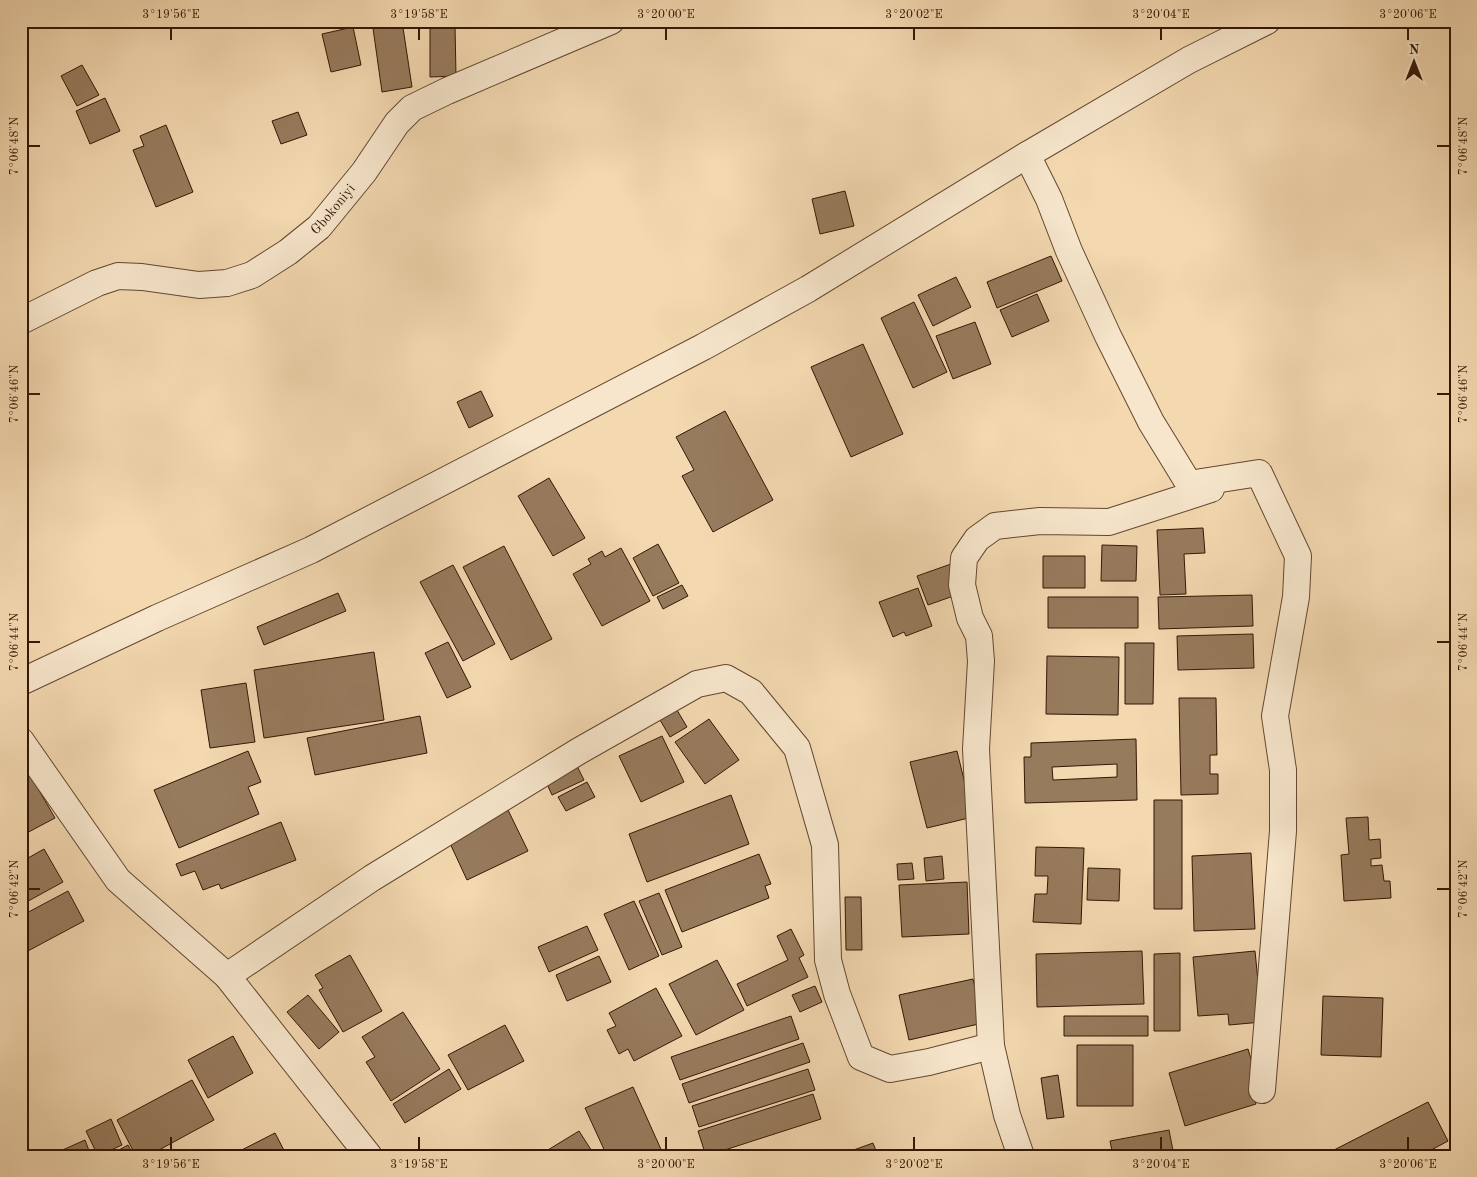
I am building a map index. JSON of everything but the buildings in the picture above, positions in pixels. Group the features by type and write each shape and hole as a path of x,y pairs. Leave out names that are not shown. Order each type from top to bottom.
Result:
{"street":[{"name":"Gbokoniyi","path":"21,321 97,283 118,276 142,277 198,285 227,283 252,275 288,252 319,227 364,172 397,123 412,108 447,91 611,21"},
{"path":"21,682 157,618 311,550 703,347 808,289 1027,155 1242,27 1267,21"},
{"path":"1027,155 1049,199 1069,251 1108,336 1151,422 1189,484 1260,473"},
{"path":"1021,1156 1008,1115 991,1046 976,749 981,661 978,636 970,618 962,584 964,558 977,539 995,526 1040,521 1109,522 1260,473"},
{"path":"1260,473 1298,556 1296,598 1275,716 1283,770 1283,831 1262,1090"},
{"path":"227,976 372,878 579,751 697,684 726,678 752,692 797,748 825,845 828,960 837,994 862,1057 890,1070 991,1046"},
{"path":"21,741 118,880 227,976 369,1156"}]}
